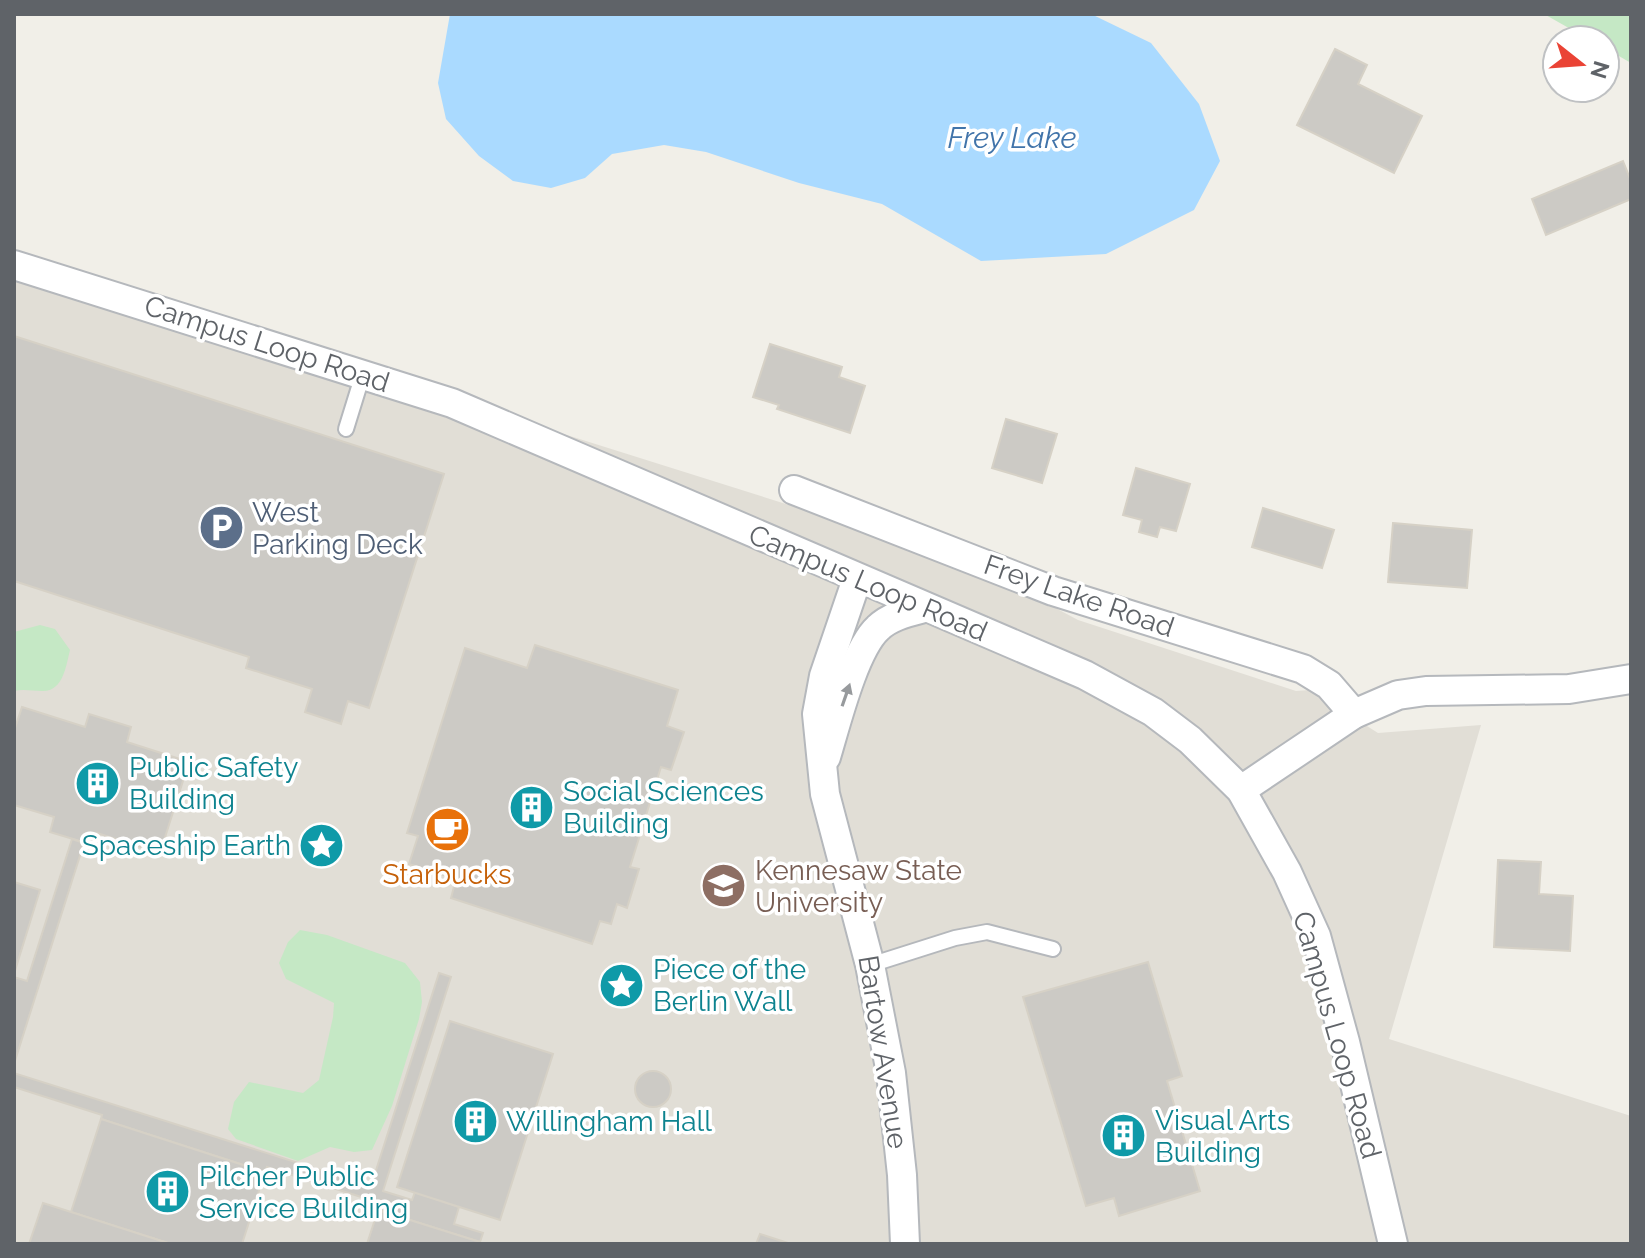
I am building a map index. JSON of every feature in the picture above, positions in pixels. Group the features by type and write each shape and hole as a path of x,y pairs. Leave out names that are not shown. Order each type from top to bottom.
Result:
{"street":[{"name":"Campus Loop Road","path":"14,265 452,403 1113,688 1153,712 1190,740 1241,790 1287,872 1316,936 1345,1042 1393,1244"},
{"name":"Frey Lake Road","path":"794,490 1053,591 1303,669 1329,685 1354,714"},
{"name":"Bartow Avenue","path":"857,579 824,676 817,714 825,794 870,965 891,1073 902,1175 905,1244"},
{"name":"Bartow Avenue","path":"822,769 864,646 878,627 901,614 924,608"},
{"path":"1241,790 1354,714 1398,695 1426,691 1569,689 1631,679"}],"lane":[{"path":"346,429 363,374"},
{"path":"870,965 955,938 987,932 1053,949"}],"shaded area":[{"name":"Kennesaw State University","path":"14,261 967,561 1078,620 1296,691 1310,690 1378,733 1481,725 1389,1039 1631,1116 1631,1244 14,1244"}],"green space":[{"path":"1544,14 1631,14 1631,63 1621,57 1621,24 1562,24"},
{"path":"40,625 55,629 70,650 65,670 59,683 49,690 14,691 14,632"},
{"path":"300,930 327,935 405,963 420,982 422,1002 419,1019 392,1106 372,1150 354,1152 330,1147 298,1161 236,1139 228,1129 234,1102 249,1082 303,1093 319,1080 334,1003 286,979 279,963 288,942"}],"water":[{"name":"Frey Lake","path":"450,14 1091,14 1151,43 1199,104 1220,161 1194,210 1106,254 981,261 882,204 799,183 706,152 664,145 612,154 585,178 551,188 513,181 479,156 446,119 438,83"}],"building":[{"path":"1335,49 1367,65 1358,84 1422,116 1394,173 1297,125"},
{"path":"1623,161 1631,181 1631,199 1546,235 1532,199"},
{"name":"West Parking Deck","path":"14,336 444,474 369,708 348,701 341,724 305,712 312,689 246,668 249,657 14,581"},
{"path":"770,344 842,367 839,377 865,386 850,433 777,409 779,405 753,397"},
{"path":"1006,419 1057,434 1042,483 992,468"},
{"path":"1136,468 1190,484 1176,531 1160,527 1157,537 1139,532 1142,520 1123,515"},
{"path":"1263,508 1334,530 1322,568 1252,547"},
{"path":"1393,523 1472,530 1467,588 1388,582"},
{"name":"Social Sciences Building","path":"535,645 678,690 667,726 684,732 671,770 661,767 630,867 639,869 627,908 617,904 611,924 600,921 592,944 451,898 456,879 409,864 418,836 407,833 465,648 527,668"},
{"name":"Public Safety Building","path":"22,707 85,727 89,714 131,727 127,742 189,762 160,853 97,833 93,845 50,832 54,817 14,805 14,731"},
{"path":"72,839 84,843 14,1064 14,977 27,981"},
{"path":"1498,860 1541,862 1539,894 1573,896 1570,951 1494,947"},
{"path":"14,882 40,890 14,974"},
{"name":"Visual Arts Building","path":"1148,962 1182,1076 1167,1081 1200,1191 1119,1216 1114,1198 1086,1206 1023,997"},
{"path":"439,973 451,977 383,1191 412,1200 415,1192 459,1207 454,1224 483,1233 480,1242 378,1210 380,1203 267,1167 265,1172 101,1119 102,1115 14,1087 14,1073 371,1186"},
{"name":"Willingham Hall","path":"450,1021 553,1054 500,1220 397,1187"},
{"path":"653,1071 666,1076 671,1089 666,1102 653,1107 640,1102 635,1089 640,1076"},
{"name":"Pilcher Public Service Building","path":"101,1119 265,1172 242,1244 171,1244 71,1212"},
{"path":"43,1203 71,1212 171,1244 29,1244"},
{"path":"378,1210 480,1242 480,1244 367,1244"},
{"path":"760,1234 791,1244 756,1244"}],"place":[{"name":"West Parking Deck","path":"221,528"},
{"name":"Public Safety Building","path":"98,783"},
{"name":"Social Sciences Building","path":"532,807"},
{"name":"Starbucks","path":"447,830"},
{"name":"Spaceship Earth","path":"322,845"},
{"name":"Kennesaw State University","path":"724,886"},
{"name":"Piece of the Berlin Wall","path":"622,985"},
{"name":"Willingham Hall","path":"475,1121"},
{"name":"Visual Arts Building","path":"1124,1136"},
{"name":"Pilcher Public Service Building","path":"168,1192"}]}
